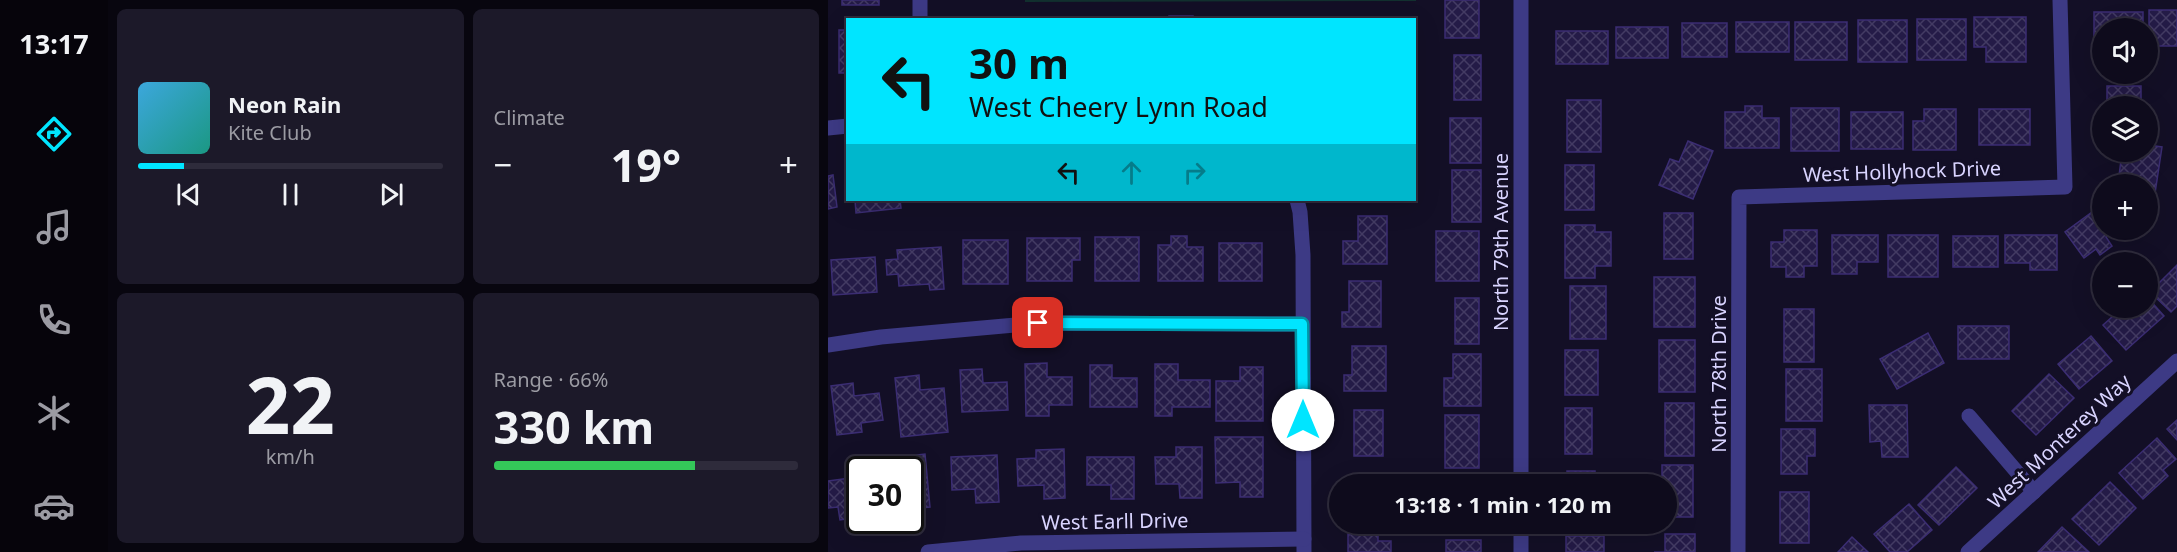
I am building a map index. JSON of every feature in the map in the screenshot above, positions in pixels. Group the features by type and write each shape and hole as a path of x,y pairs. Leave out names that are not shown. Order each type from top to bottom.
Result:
{"street":[{"path":"920,0 920,18"},
{"name":"North 79th Avenue","path":"1521,0 1521,474"},
{"name":"West Hollyhock Drive","path":"1739,197 2065,187 2060,0"},
{"path":"828,129 846,126"},
{"name":"North 78th Drive","path":"1738,552 1739,197"},
{"path":"1297,201 1303,255 1304,546"},
{"path":"828,345 891,336 1038,323 1302,324"},
{"name":"West Monterey Way","path":"1968,552 2177,361"},
{"path":"1968,416 2034,492"},
{"path":"1521,534 1521,552"},
{"name":"West Earll Drive","path":"928,552 1021,543 1304,546"}],"green space":[{"path":"1025,0 1416,0 1416,1 1025,2"}],"building":[{"path":"842,0 879,0 879,5 842,5"},
{"path":"1445,0 1479,0 1479,38 1445,38"},
{"path":"2149,10 2177,10 2177,46 2158,46 2158,18 2149,18"},
{"path":"2094,12 2143,12 2143,18 2094,18"},
{"path":"1169,16 1193,16 1193,18 1169,18"},
{"path":"1974,17 2026,17 2026,62 1986,62 1986,47 1974,47"},
{"path":"1917,19 1966,19 1966,60 1917,60"},
{"path":"1858,20 1907,20 1907,62 1858,62"},
{"path":"1736,22 1789,22 1789,52 1736,52"},
{"path":"1795,22 1847,22 1847,60 1795,60"},
{"path":"1682,23 1727,23 1727,57 1682,57"},
{"path":"1616,27 1668,27 1668,58 1616,58"},
{"path":"839,30 846,30 846,73 839,73"},
{"path":"1556,31 1608,31 1608,64 1556,64"},
{"path":"1454,55 1481,55 1481,100 1454,100"},
{"path":"2107,86 2141,86 2141,96 2107,96"},
{"path":"1567,100 1601,100 1601,152 1567,152"},
{"path":"1745,106 1762,106 1762,118 1779,118 1779,148 1725,148 1725,112 1745,112"},
{"path":"1791,108 1839,108 1839,151 1791,151"},
{"path":"1924,109 1956,109 1956,150 1913,150 1913,121 1924,121"},
{"path":"1979,109 2030,109 2030,145 1979,145"},
{"path":"1851,112 1903,112 1903,149 1851,149"},
{"path":"1450,118 1481,118 1481,163 1450,163"},
{"path":"1688,141 1713,151 1693,199 1659,185 1670,159 1679,162"},
{"path":"2158,146 2162,147 2158,174 2119,174 2121,162 2158,162"},
{"path":"1565,165 1594,165 1594,210 1565,210"},
{"path":"1452,170 1481,170 1481,222 1452,222"},
{"path":"833,175 837,207 828,209 828,176"},
{"path":"855,201 900,201 901,208 856,213"},
{"path":"2092,212 2092,240 2108,240 2112,246 2104,252 2098,252 2096,249 2084,258 2065,232"},
{"path":"1664,213 1693,213 1693,259 1664,259"},
{"path":"1358,216 1387,216 1387,264 1343,264 1343,241 1358,241"},
{"path":"1565,225 1595,225 1595,232 1611,232 1611,266 1595,266 1595,278 1565,278"},
{"path":"1784,230 1817,230 1817,266 1804,266 1804,277 1786,277 1786,267 1771,267 1771,242 1784,242"},
{"path":"1436,231 1479,231 1479,281 1436,281"},
{"path":"1832,235 1878,235 1878,262 1857,262 1857,274 1832,274"},
{"path":"1888,235 1938,235 1938,277 1888,277"},
{"path":"2005,235 2057,235 2057,270 2030,270 2030,263 2005,263"},
{"path":"1171,236 1187,236 1187,247 1203,247 1203,281 1158,281 1158,245 1171,245"},
{"path":"1953,236 1998,236 1998,267 1953,267"},
{"path":"1095,237 1139,237 1139,281 1095,281"},
{"path":"1027,238 1080,238 1080,260 1072,260 1072,281 1027,281"},
{"path":"963,240 1008,240 1008,284 963,284"},
{"path":"1219,243 1262,243 1262,281 1219,281"},
{"path":"941,247 944,289 930,290 929,284 899,286 898,274 887,275 886,260 898,259 897,250"},
{"path":"875,257 877,292 833,295 831,260"},
{"path":"2177,265 2177,306 2171,312 2158,300 2158,284"},
{"path":"1654,277 1695,277 1695,327 1654,327"},
{"path":"1349,281 1381,281 1381,327 1342,327 1342,312 1349,312"},
{"path":"1570,286 1606,286 1606,339 1570,339"},
{"path":"1455,298 1479,298 1479,344 1455,344"},
{"path":"1784,309 1814,309 1814,362 1784,362"},
{"path":"2158,309 2164,316 2126,350 2103,325 2111,318 2158,318"},
{"path":"1958,326 2009,326 2009,359 1958,359"},
{"path":"1928,333 1944,363 1897,389 1880,359"},
{"path":"2091,336 2112,361 2079,389 2058,364"},
{"path":"1659,340 1695,340 1695,392 1659,392"},
{"path":"1352,346 1386,346 1386,391 1344,391 1344,375 1352,375"},
{"path":"1565,350 1598,350 1598,395 1565,395"},
{"path":"1453,354 1481,354 1481,406 1444,406 1444,378 1453,378"},
{"path":"1047,363 1047,377 1072,377 1072,405 1049,405 1049,416 1026,416 1025,364"},
{"path":"1155,364 1178,364 1178,380 1210,380 1210,407 1172,407 1172,416 1155,416"},
{"path":"1090,365 1112,365 1112,378 1137,378 1137,407 1090,407"},
{"path":"1240,367 1263,367 1263,421 1216,421 1216,381 1240,381"},
{"path":"982,369 983,383 1007,382 1008,410 962,412 960,370"},
{"path":"1786,369 1822,369 1822,421 1786,421"},
{"path":"2049,374 2074,398 2036,435 2012,411"},
{"path":"919,375 920,390 944,388 948,432 901,437 895,378"},
{"path":"853,383 854,396 879,393 883,420 861,423 862,432 837,435 831,386"},
{"path":"1665,403 1694,403 1694,456 1665,456"},
{"path":"1869,405 1907,405 1908,457 1882,457 1881,441 1870,442"},
{"path":"1565,408 1592,408 1592,454 1565,454"},
{"path":"1354,410 1383,410 1383,456 1354,456"},
{"path":"1445,415 1479,415 1479,468 1445,468"},
{"path":"2177,420 2177,440 2167,429"},
{"path":"1781,429 1815,429 1815,456 1807,456 1807,474 1781,474"},
{"path":"1215,437 1263,437 1263,497 1240,497 1240,482 1216,483"},
{"path":"2157,438 2176,459 2163,470 2168,476 2143,499 2119,473"},
{"path":"1176,447 1202,447 1202,498 1180,498 1179,484 1156,484 1155,457 1176,457"},
{"path":"1064,449 1065,498 1044,499 1044,485 1018,486 1017,459 1036,458 1036,450"},
{"path":"925,454 930,507 924,508 924,456 908,456"},
{"path":"997,455 999,502 976,503 975,489 952,490 951,457"},
{"path":"1087,457 1134,457 1134,499 1111,499 1111,485 1087,485"},
{"path":"1662,465 1693,465 1693,517 1677,517 1677,474 1662,474"},
{"path":"1956,467 1977,488 1939,525 1918,505"},
{"path":"1567,471 1595,471 1595,474 1567,474"},
{"path":"846,479 846,519 840,520 838,507 828,508 828,481"},
{"path":"2110,482 2136,508 2099,545 2072,519"},
{"path":"1780,492 1809,492 1809,543 1780,543"},
{"path":"1909,504 1932,530 1907,552 1890,552 1874,534"},
{"path":"2062,527 2089,552 2038,552"},
{"path":"1348,534 1378,534 1378,541 1391,541 1391,552 1348,552"},
{"path":"1665,534 1695,534 1695,552 1665,552"},
{"path":"1566,536 1604,536 1604,552 1566,552"},
{"path":"1852,537 1868,552 1838,552"},
{"path":"1446,540 1481,540 1481,552 1446,552"}],"route":[{"path":"1038,323 1302,324 1303,420"}]}
